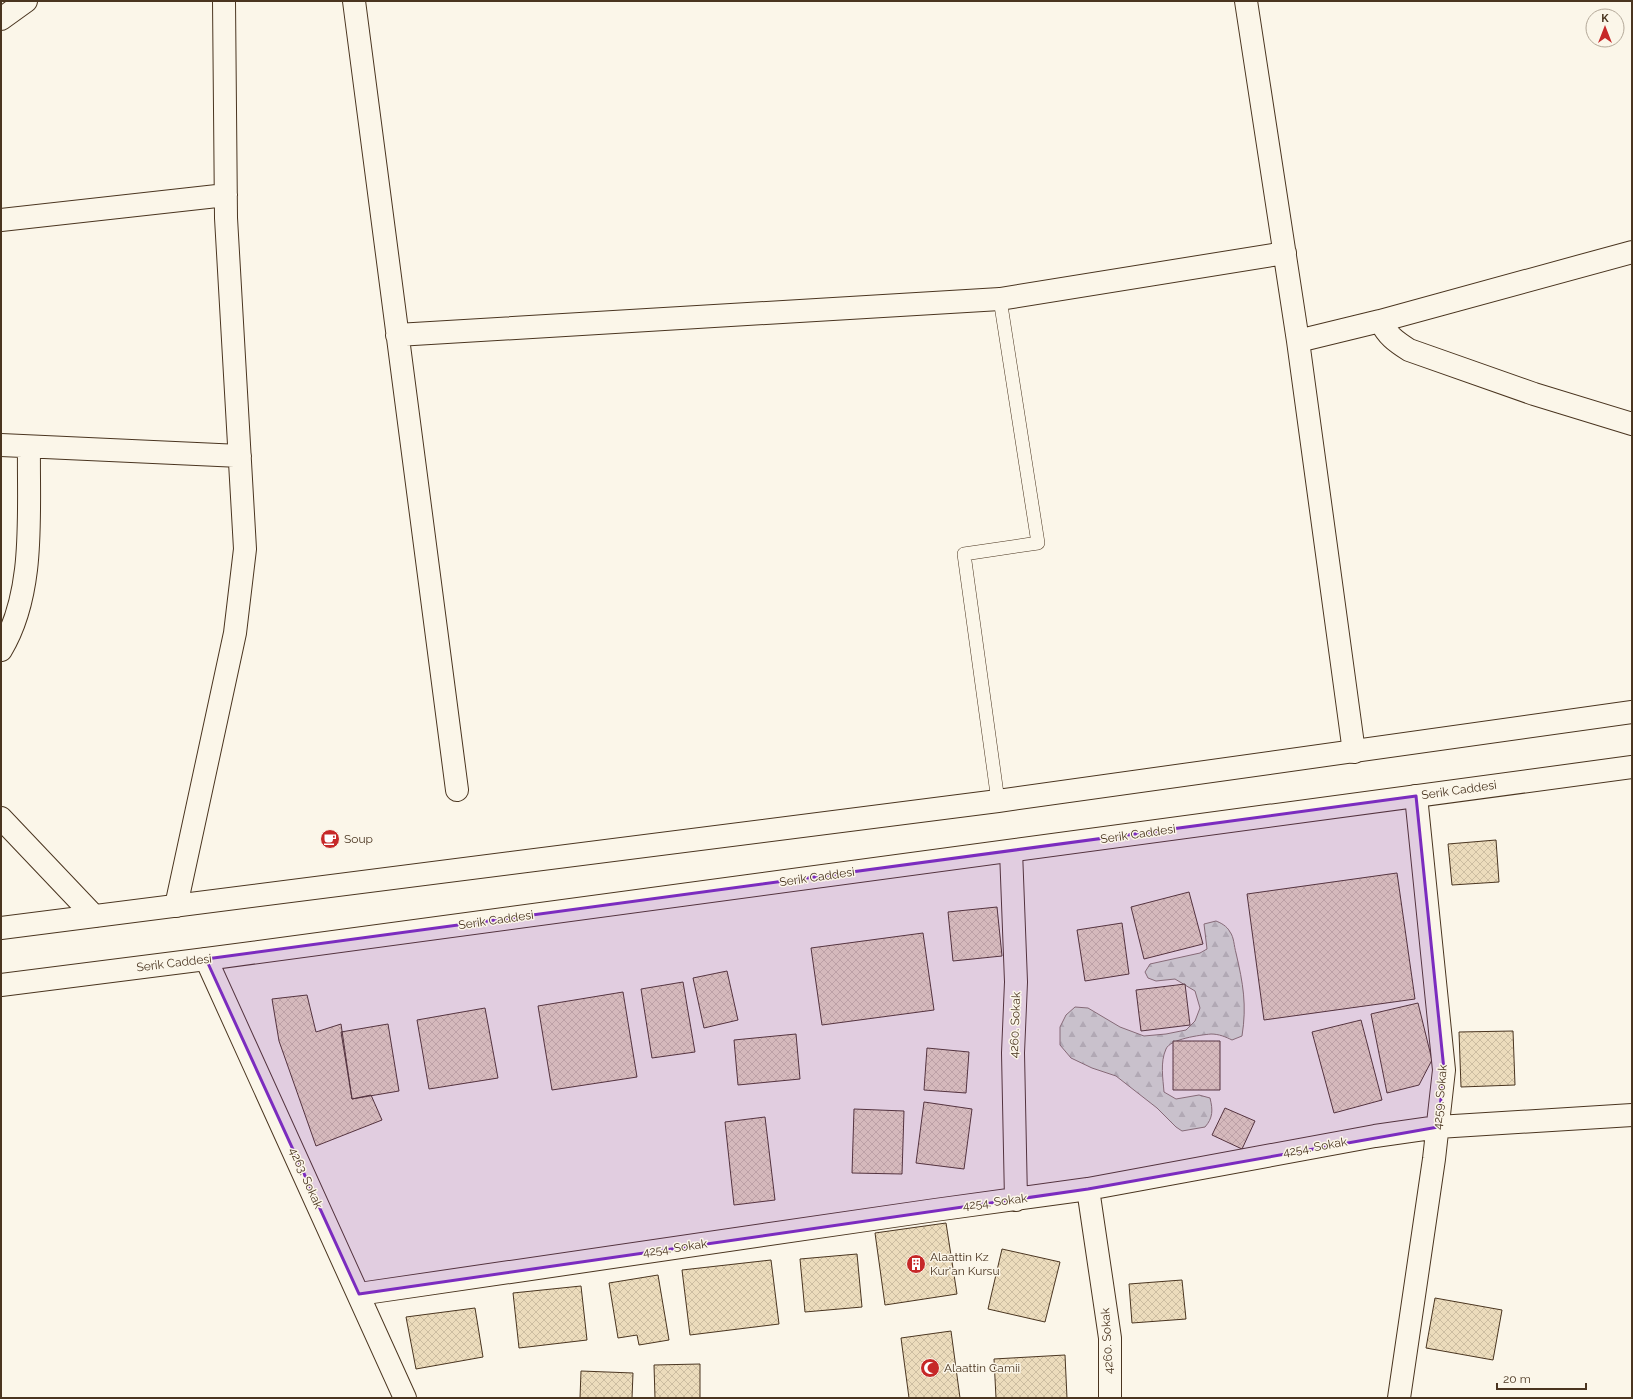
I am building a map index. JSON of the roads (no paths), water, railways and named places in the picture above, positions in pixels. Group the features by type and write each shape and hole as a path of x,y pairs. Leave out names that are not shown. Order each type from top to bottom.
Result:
{"main road":[{"path":"1,19 26,1"},
{"path":"176,906 235,633 245,549 226,226 224,1"},
{"path":"354,1 457,790"},
{"path":"1246,1 1298,341 1354,752"},
{"path":"1,220 226,195"},
{"path":"1298,341 1380,321 1632,252"},
{"path":"397,336 1000,299 1285,253"},
{"path":"1380,321 1387,334 1409,350 1534,394 1632,424"},
{"path":"1,445 240,456"},
{"path":"1,650 12,628 24,588 28,545 29,447"},
{"path":"1,928 998,801 1632,712"},
{"name":"Serik Caddesi","path":"1,985 206,959 1632,767"},
{"name":"4259. Sokak","path":"1399,1398 1438,1127 1444,1070 1416,796"},
{"path":"1,818 94,916"},
{"name":"4260. Sokak","path":"1012,851 1016,982 1013,1053 1016,1200"},
{"name":"4263. Sokak","path":"206,959 359,1294 404,1398"},
{"name":"4254. Sokak","path":"359,1294 1088,1189 1360,1139 1438,1127 1632,1115"},
{"name":"4260. Sokak","path":"1088,1189 1110,1338 1110,1398"}],"lane":[{"path":"998,801 964,554 1038,543 1000,299"}],"place":[{"name":"Soup","path":"330,839"},
{"name":"Alaattin Kz Kur'an Kursu","path":"916,1264"},
{"name":"Alaattin Camii","path":"930,1368"}]}
